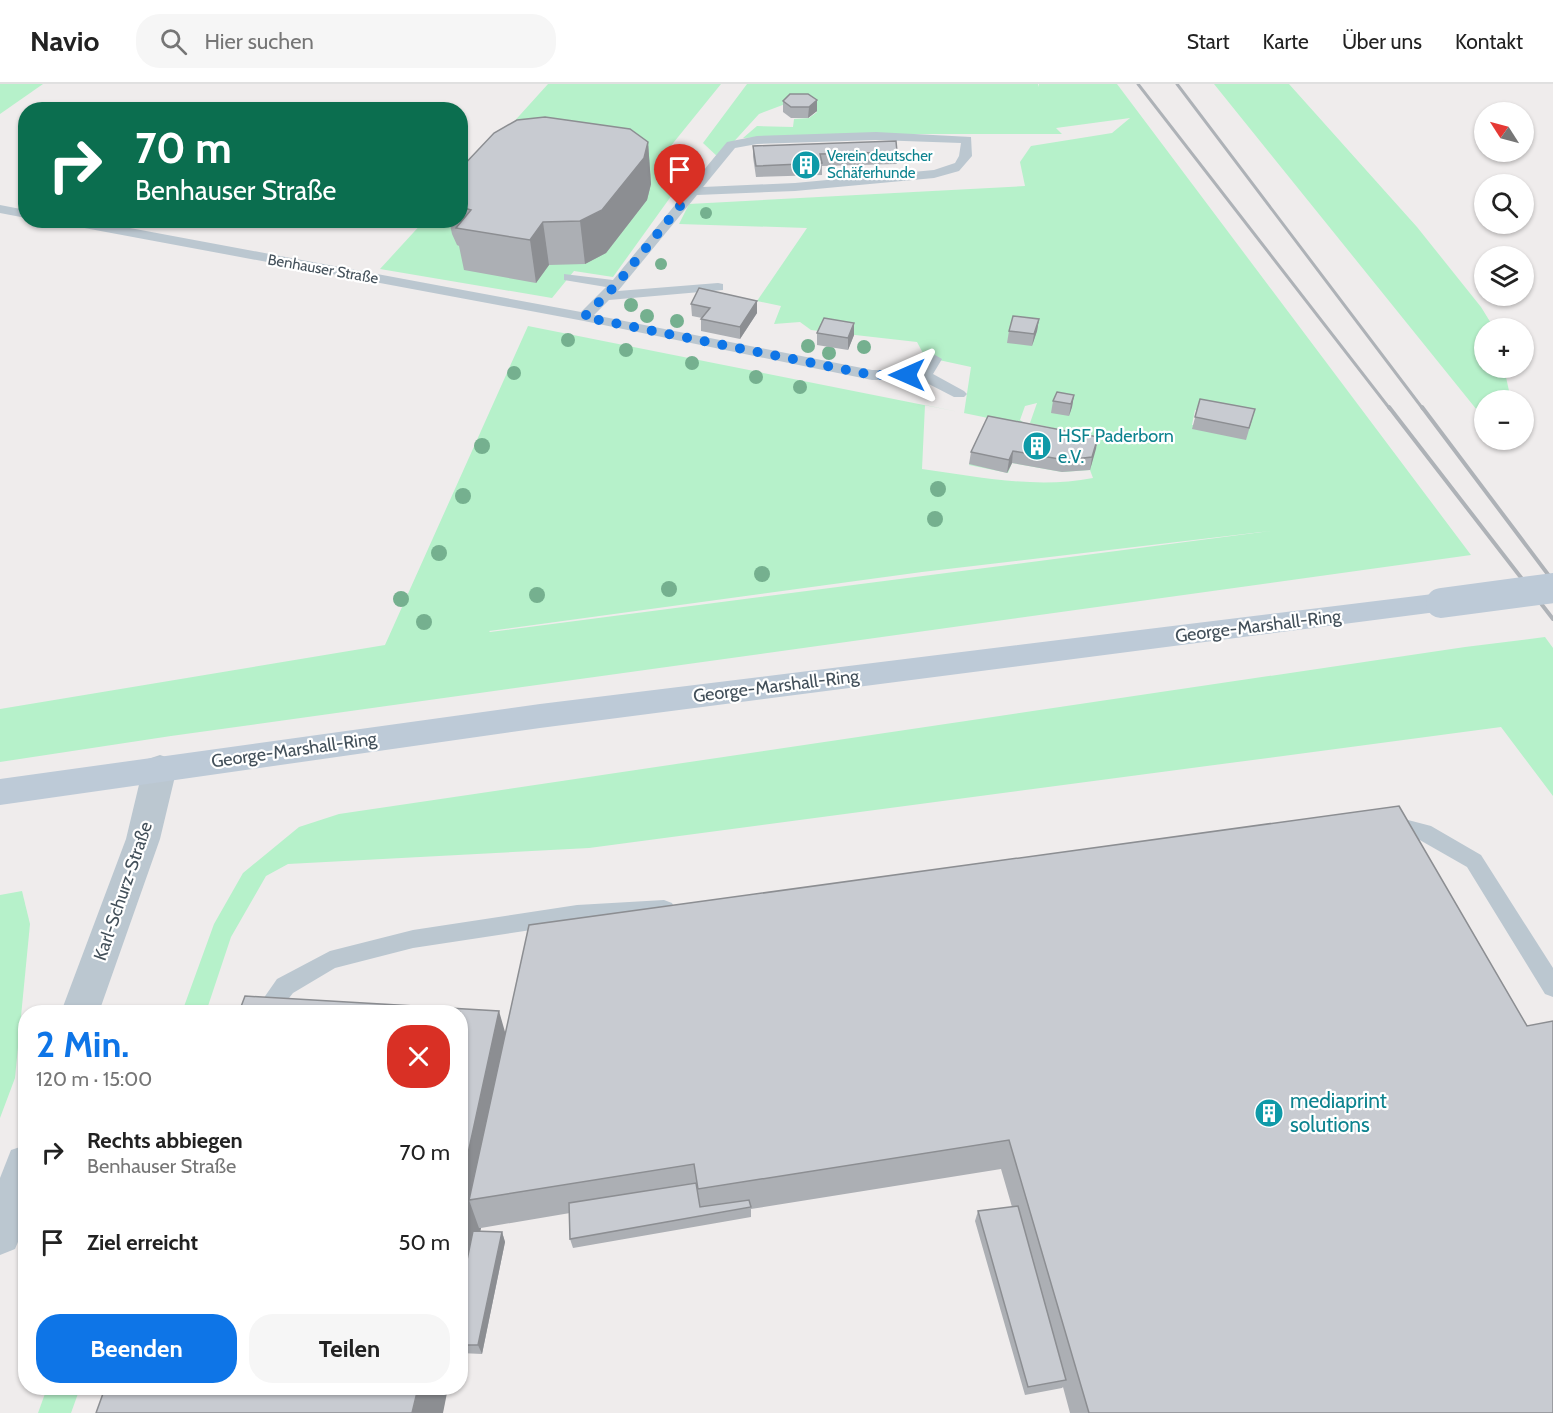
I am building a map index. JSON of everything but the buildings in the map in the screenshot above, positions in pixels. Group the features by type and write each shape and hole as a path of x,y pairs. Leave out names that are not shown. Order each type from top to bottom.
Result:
{"main road":[{"name":"George-Marshall-Ring","path":"0,792 160,768 721,693 1553,588"}],"street":[{"name":"Karl-Schurz-Straße","path":"83,1005 143,839 160,768"},
{"path":"0,1234 18,1186"}],"lane":[{"path":"584,317 616,285 693,190 731,145 757,140 876,136 967,140 964,162 955,168 924,174 857,182 693,190"},
{"path":"0,209 18,212"},
{"name":"Benhauser Straße","path":"106,228 584,317 872,375 924,375 959,394"},
{"path":"569,277 616,285"},
{"path":"605,296 718,287"},
{"path":"924,375 935,359"},
{"path":"1372,819 1424,832 1474,861 1553,987"},
{"path":"270,1005 285,986 330,960 403,941 577,914 688,907"}],"green space":[{"path":"0,84 43,84 0,114"},
{"path":"548,84 721,84 661,158 682,181 613,277 574,271 552,298 380,269 418,228 468,228 468,172"},
{"path":"747,84 1038,84 1039,87 1039,84 1117,84 1471,555 171,736 0,762 0,709 385,645 528,326 925,405 922,469 1029,482 1093,478 1090,470 1062,472 1012,463 1008,473 969,465 988,418 957,412 964,413 971,367 925,357 917,342 811,330 800,322 774,324 781,306 757,301 807,228 679,224 689,204 1025,186 1020,162 1031,146 1112,133 1130,118 1056,128 1062,134 855,134 743,138 757,126 793,127 794,119 809,118 817,112 796,100 759,114 719,158 703,143","holes":["1037,403 1030,423 1137,446 1029,426 1020,420 1025,406","1195,410 1249,421 1249,422 1192,425","1278,530 489,631 922,572"]},
{"path":"1214,84 1289,84 1417,227 1474,298 1474,306 1480,306 1488,318 1474,318 1474,378 1506,378 1509,390 1474,390 1474,406"},
{"path":"1545,637 1553,648 1553,796 1501,727 589,848 288,864 266,876 231,937 208,1005 185,1005 214,924 243,873 299,827 339,814"},
{"path":"22,891 30,924 22,1005 18,1005 15,1078 0,1118 0,895"},
{"path":"44,1395 77,1395 71,1413 38,1413"}],"railway":[{"path":"1138,84 1390,409"},
{"path":"1177,84 1423,409"},
{"path":"1389,407 1553,619"},
{"path":"1422,407 1553,581"}],"place":[{"name":"Verein deutscher Schäferhunde","path":"806,165"},
{"name":"HSF Paderborn e.V.","path":"1037,446"},
{"name":"mediaprint solutions","path":"1269,1113"}],"route":[{"path":"680,206 616,285 584,317 872,375 907,375"}]}
